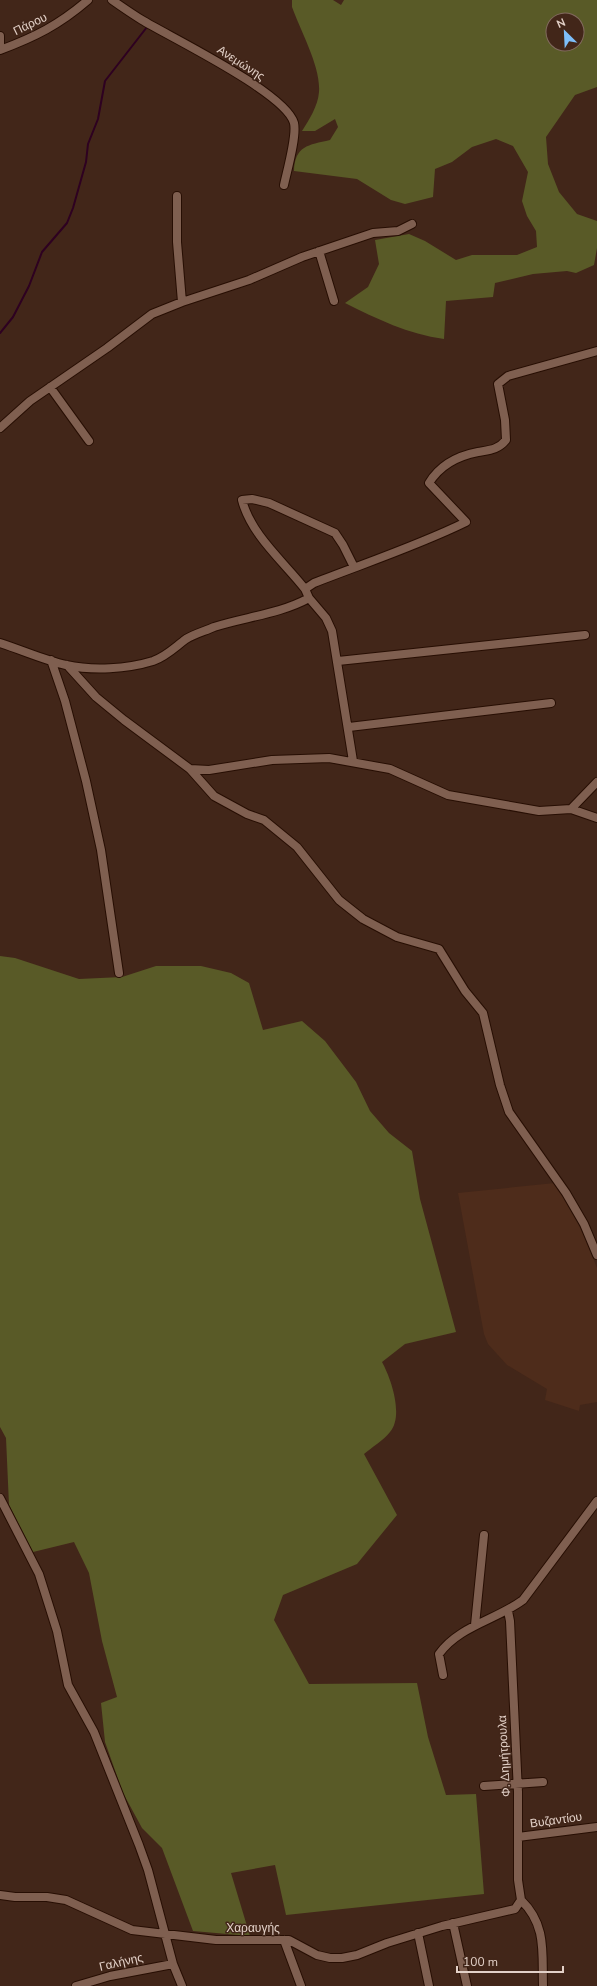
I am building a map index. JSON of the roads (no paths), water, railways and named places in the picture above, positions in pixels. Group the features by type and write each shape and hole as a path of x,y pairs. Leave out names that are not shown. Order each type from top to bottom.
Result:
{"street":[{"name":"Πάρου","path":"0,50 36,36 66,18 88,0"},
{"name":"Ανεμώνης","path":"112,0 142,21 213,60 274,99 290,113 294,124 292,147 284,185"},
{"path":"0,36 0,50"},
{"path":"177,196 177,242 182,302"},
{"path":"0,428 50,387 107,348 152,314 182,302 249,280 319,251 373,233 398,230 412,224"},
{"path":"319,251 334,301"},
{"path":"305,589 314,583 418,544 466,522 429,483 435,473 445,464 457,458 499,447 506,440 505,420 498,384 502,380 536,368 597,351"},
{"path":"50,387 89,441"},
{"path":"353,762 349,728 332,631 326,618 309,598 305,589 259,532 245,511 242,500 269,503 335,533 354,567"},
{"path":"0,643 67,665 111,668 133,666 154,661 169,653 186,639 204,631 255,615 293,606 309,598"},
{"path":"338,662 585,635"},
{"path":"51,660 65,701 86,781 101,850 119,973"},
{"path":"67,665 96,697 124,720 190,769 214,796 247,814 264,820 297,847 339,900 363,919 397,937 439,949 465,991 483,1013 500,1085 509,1112 566,1193 584,1224 597,1255"},
{"path":"349,728 551,703"},
{"path":"190,769 209,770 272,760 329,758 401,773 428,787 448,795 539,811 571,809 597,818"},
{"path":"571,809 597,782"},
{"path":"0,1498 39,1574 57,1631 68,1684 94,1732 139,1845 155,1894 164,1934 173,1964 182,1986"},
{"path":"443,1675 439,1654 445,1646 475,1626 508,1611 522,1600 597,1501"},
{"path":"475,1626 484,1535"},
{"name":"Φ. Δημήτρουλα","path":"508,1611 510,1621 517,1783 518,1880 521,1900"},
{"path":"484,1786 543,1782"},
{"name":"Βυζαντίου","path":"518,1837 597,1827"},
{"name":"Χαραυγής","path":"0,1895 15,1897 47,1897 66,1900 132,1930 216,1940 290,1940 317,1955 330,1958 342,1958 357,1955 418,1933 453,1923 515,1909 521,1900"},
{"path":"521,1900 532,1910 539,1927 542,1949 543,1986"},
{"path":"453,1923 467,1986"},
{"path":"418,1933 429,1986"},
{"path":"284,1940 301,1986"},
{"name":"Γαλήνης","path":"76,1986 117,1974 173,1964"}],"waterway":[{"path":"0,333 13,317 29,286 42,252 67,223 73,208 86,162 88,144 98,119 105,81 147,27"}]}
